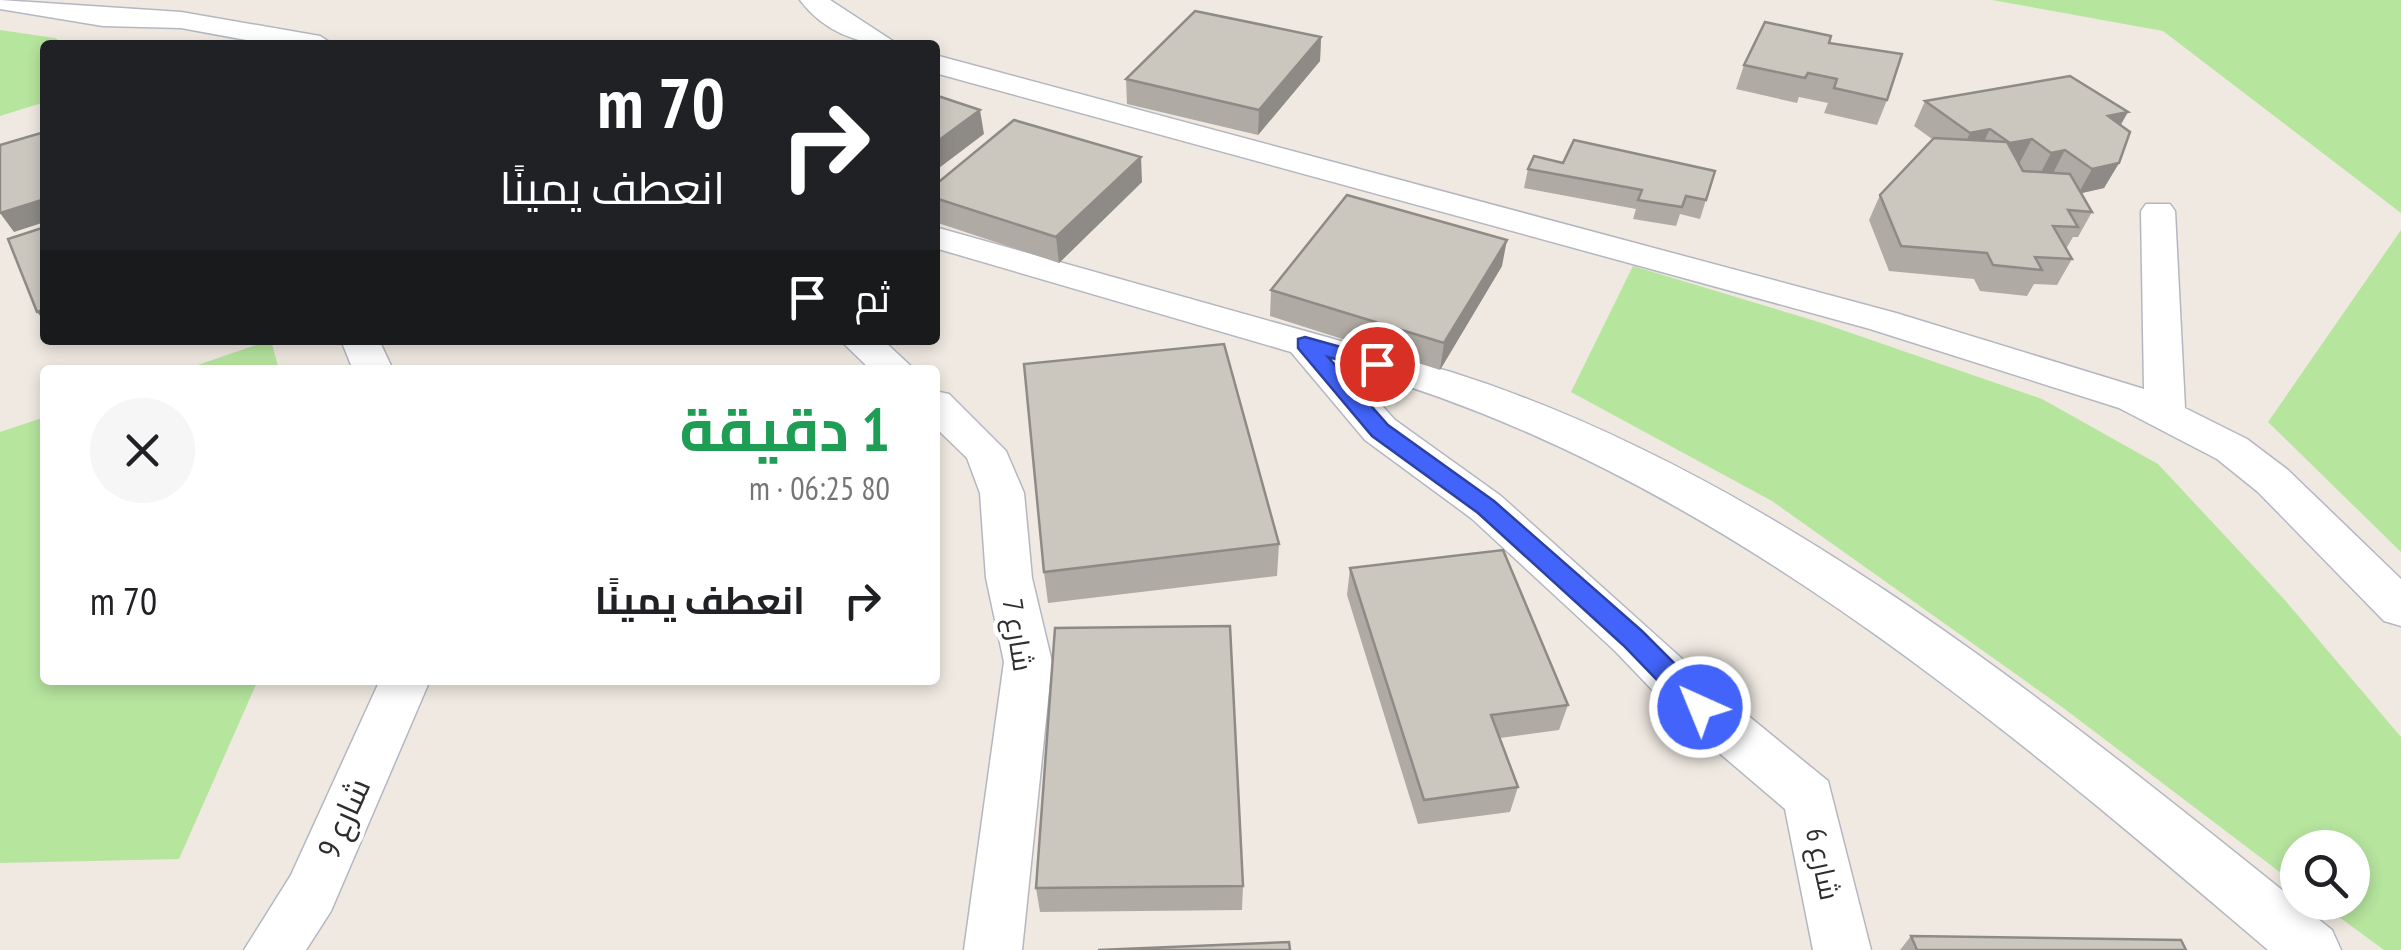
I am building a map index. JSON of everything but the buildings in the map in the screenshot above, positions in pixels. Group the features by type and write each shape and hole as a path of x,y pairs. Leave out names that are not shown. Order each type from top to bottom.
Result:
{"street":[{"path":"66,0 104,18 130,40"},
{"path":"199,0 240,29"},
{"path":"814,0 836,19 876,40"},
{"path":"0,1 104,18 182,20 295,40"},
{"path":"940,65 1883,321 2165,413 2232,449 2273,481 2401,608"},
{"path":"2158,211 2165,413"},
{"path":"940,238 1449,384 1586,441 1750,532 1957,666 2101,776 2312,950"},
{"name":"شارع 6","path":"1305,344 1380,430 1500,519 1632,638 1700,707 1809,797 1842,950"},
{"path":"865,345 889,365"},
{"name":"شارع 7","path":"940,409 985,451 1002,494 1009,578 1028,662 992,950"},
{"name":"شارع 9","path":"273,950 311,893 402,685"}],"green space":[{"path":"1992,0 2401,0 2401,213 2163,31"},
{"path":"0,30 58,40 40,40 40,104 0,116"},
{"path":"2401,230 2401,552 2268,422"},
{"path":"1633,266 1822,323 2042,399 2158,464 2283,598 2401,737 2401,950 2384,950 2343,920 2370,920 2370,830 2280,830 2280,872 2062,707 1772,501 1571,392"},
{"path":"256,345 272,345 278,365 198,365"},
{"path":"40,419 40,685 256,685 179,859 0,863 0,432"}],"route":[{"path":"1377,364 1305,344 1380,430 1486,507 1632,638 1700,707"}]}
